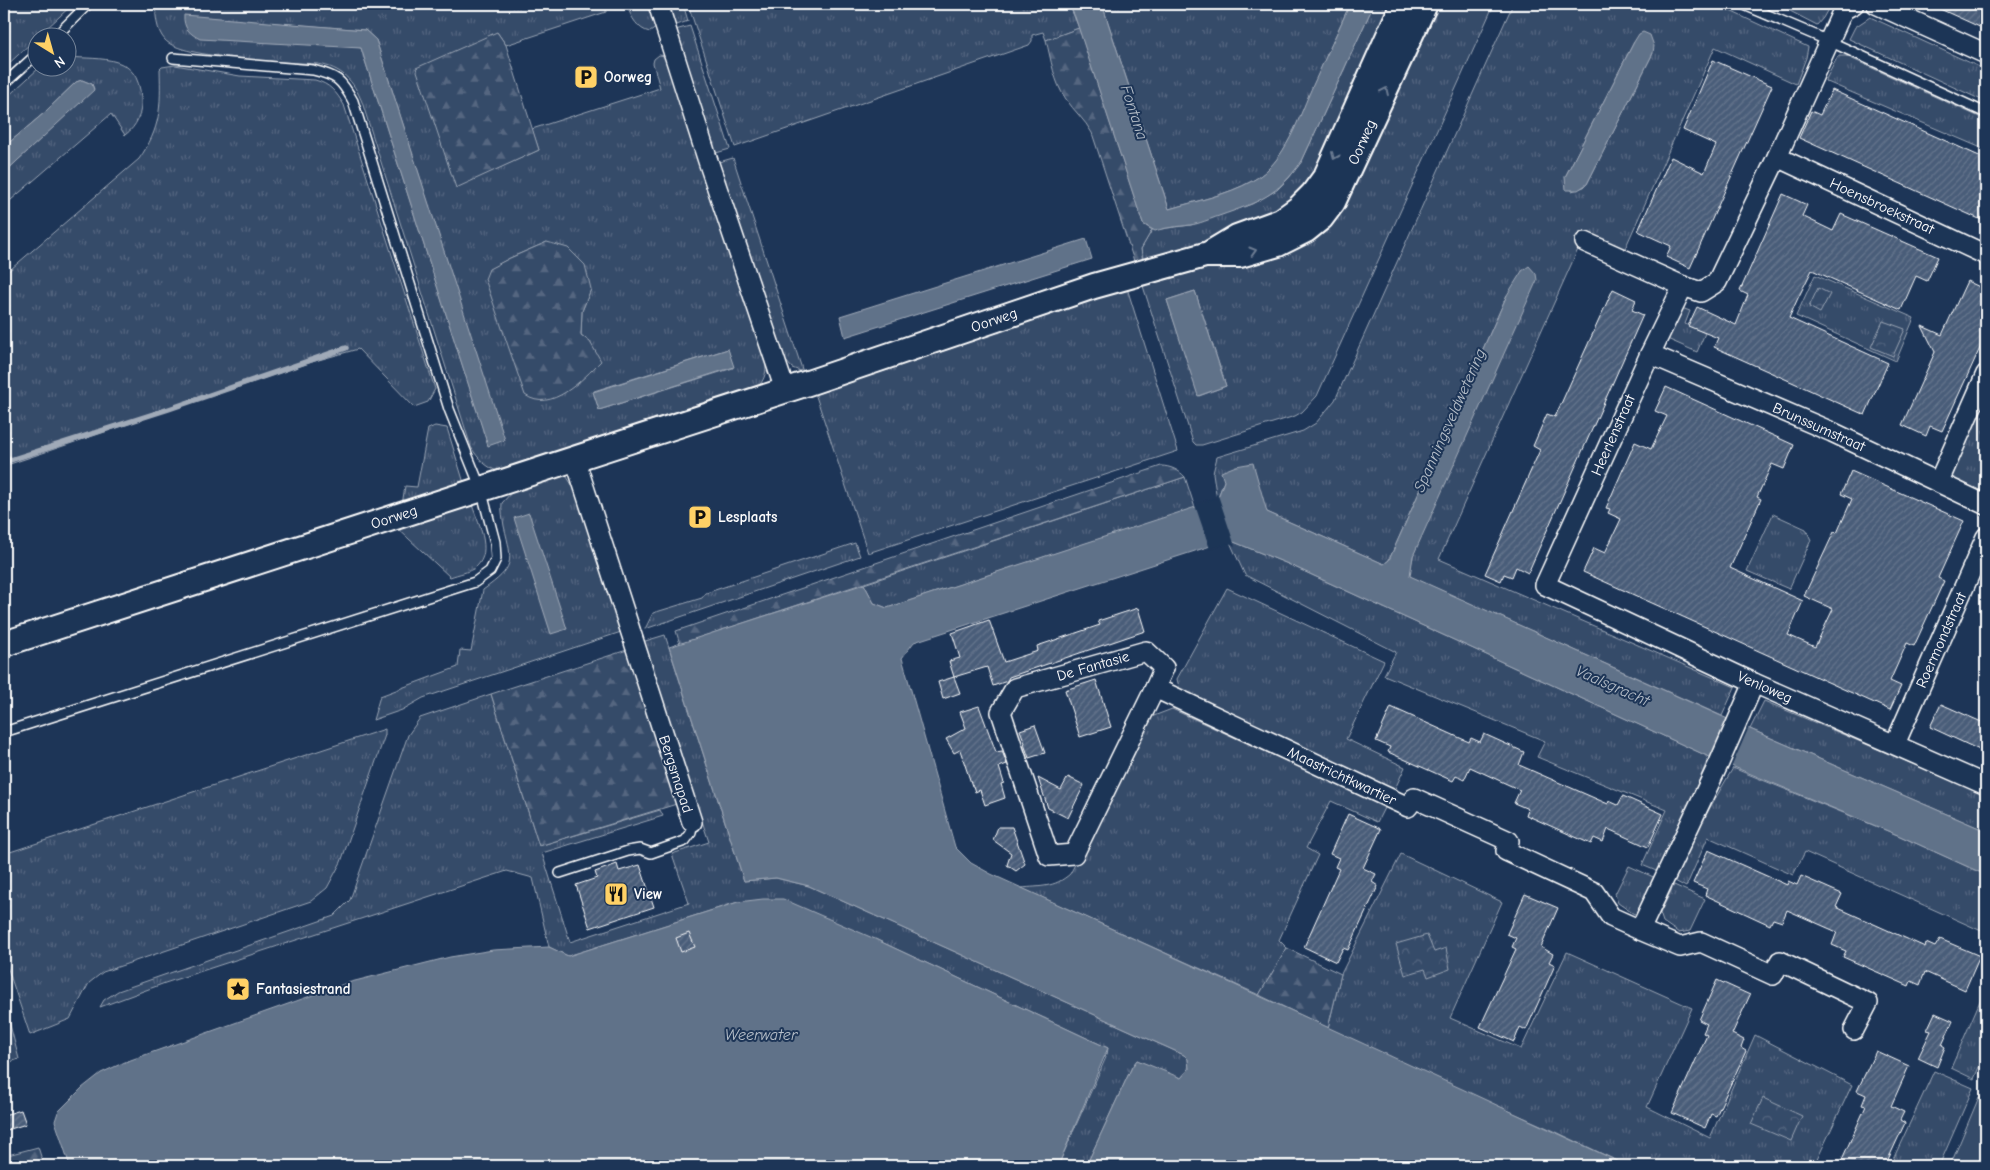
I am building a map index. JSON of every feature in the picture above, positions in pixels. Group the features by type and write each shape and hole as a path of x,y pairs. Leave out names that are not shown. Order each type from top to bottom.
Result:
{"street":[{"path":"658,4 714,180 785,390"},
{"name":"Oorweg","path":"4,644 785,390 1094,286 1205,255 1237,237 1281,221 1299,208 1313,194 1326,176 1403,4"},
{"name":"Oorweg","path":"1205,255 1240,255 1278,244 1306,230 1321,218 1333,202 1351,168 1425,4"},
{"path":"1585,242 1683,286 1701,292 1717,282 1777,157 1843,10 1854,4"},
{"path":"1876,4 1986,54"},
{"name":"Hoensbroekstraat","path":"1777,157 1986,255"},
{"name":"Heerlenstraat","path":"1545,585 1683,286"},
{"name":"Brunssumstraat","path":"1650,354 1832,432 1939,481 1986,505"},
{"path":"1939,481 1979,408 1986,374"},
{"name":"Bergsmapad","path":"574,459 692,822"},
{"name":"Roermondstraat","path":"1895,744 1986,537"},
{"name":"Venloweg","path":"1545,585 1754,683 1986,785"},
{"name":"De Fantasie","path":"1146,651 1164,668 1155,688 1074,854 1049,856 1001,712 1015,688 1146,651"},
{"path":"1640,930 1719,763 1754,683"},
{"name":"Maastrichtkwartier","path":"1155,688 1408,807 1414,798 1509,841 1506,851 1594,892 1611,917 1680,948 1701,942 1773,975 1780,961 1868,1003 1854,1030"}],"lane":[{"path":"64,28 88,4"},
{"path":"1742,4 1986,112"},
{"path":"4,732 475,582 490,571 496,559 495,542 481,489 449,409 353,100 343,83 328,74 313,70 173,58"},
{"path":"4,84 28,62"},
{"name":"Bergsmapad","path":"560,873 628,851 640,849 651,853 685,841 690,833 692,822"}],"green space":[{"path":"4,4 73,4 47,28 28,28 28,46 4,68"},
{"path":"155,4 607,4 606,12 506,45 497,32 456,187 539,150 532,129 660,88 653,63 654,59 659,55 666,56 763,342 766,372 761,382 757,388 500,472 491,468 480,459 471,447 362,102 355,87 340,72 318,64 261,61 213,55 175,46 165,40 160,32","holes":["185,16 365,30 376,40 504,440 488,445 361,48","547,242 591,289 582,311 581,335 590,342 490,269","728,349 733,368 599,410 594,391"]},
{"path":"614,4 645,4 652,15 656,28 650,32 642,29 633,19 627,6 614,9"},
{"path":"671,4 683,4 688,21 674,26"},
{"path":"688,4 1069,4 1079,28 1046,40 1043,32 1032,35 1032,41 1029,45 735,147"},
{"path":"1102,4 1350,4 1297,124 1283,151 1274,163 1264,173 1242,186 1169,209"},
{"path":"1374,4 1398,4 1317,179 1262,223 1143,262 1141,249 1152,230 1191,225 1252,204 1277,190 1289,178 1302,161"},
{"path":"1430,4 1494,4 1317,396 1302,412 1295,416 1202,445 1196,445 1193,442 1142,283 1189,270 1231,263 1298,244","holes":["1195,291 1226,386 1199,396 1167,300"]},
{"path":"1513,4 1715,4 1808,47 1796,84 1715,47 1623,253 1584,236 1439,559 1735,687 1722,716 1409,576 1413,556 1507,295 1389,560 1384,564 1267,512 1224,481 1217,500 1213,473 1217,457 1303,431 1316,423 1335,400","holes":["1634,42 1653,53 1587,184 1572,191 1565,177"]},
{"path":"1783,4 1831,4 1817,25 1788,10"},
{"path":"1870,17 1986,70 1986,102 1849,39 1855,27"},
{"path":"690,26 730,149 716,153 675,30"},
{"path":"1079,28 1143,224 1152,230 1141,249 1143,262 1135,264 1092,133 1062,93 1053,71 1046,40"},
{"path":"497,32 506,45 539,150 456,188 416,68"},
{"path":"1838,56 1846,56 1986,120 1986,150 1825,81"},
{"path":"78,58 105,59 126,66 133,73 138,83 141,104 138,119 133,128 125,135 111,114 4,206 4,173 94,89 92,84 82,80 76,82 44,113 4,147 4,100 28,78 78,78"},
{"path":"175,65 240,76 315,80 329,86 335,92 344,105 435,389 428,402 414,407 358,349 315,361 4,466 4,275 139,159 156,127 160,106 160,69"},
{"path":"733,158 803,372 792,368 785,360 719,162"},
{"path":"547,242 568,248 585,265 591,289 582,311 581,335 590,342 601,361 566,392 545,400 535,400 525,395 485,279 489,269"},
{"path":"1815,275 1914,318 1896,361 1796,316"},
{"path":"1127,288 1178,451 868,553 814,390"},
{"path":"1818,288 1830,294 1820,313 1809,307"},
{"path":"1679,307 1690,311 1685,324 1705,333 1697,352 1665,338"},
{"path":"1883,321 1905,329 1893,356 1871,347"},
{"path":"1979,415 1986,419 1986,497 1947,477 1973,422"},
{"path":"435,426 447,428 464,483 402,505 405,486 417,487 428,429"},
{"path":"1161,466 1174,469 1185,477 680,644 676,631"},
{"path":"565,474 578,494 624,631 423,698 402,710 373,720 380,696 458,667 460,650 471,651 483,590 501,576 509,563 510,556 502,503 512,492"},
{"path":"1185,477 1195,508 887,608 874,603 864,584"},
{"path":"471,502 480,527 484,553 476,567 464,573 450,577 395,526"},
{"path":"1773,514 1806,529 1811,540 1789,589 1747,571"},
{"path":"1229,540 1288,564 1705,755 1708,759 1661,873 1642,865 1667,810 1537,757 1545,741 1384,675 1396,652 1245,575"},
{"path":"855,543 860,556 645,629 653,613 702,598 706,593"},
{"path":"1227,588 1384,661 1346,739 1405,767 1393,793 1181,695 1177,679"},
{"path":"665,635 744,881 776,878 809,886 1184,1055 1188,1059 1189,1069 1181,1078 1176,1078 1137,1060 1086,1166 1058,1166 1107,1055 1108,1048 875,939 738,902 568,956 549,947 533,878 507,871 165,983 100,1007 104,1000 118,991 334,916 350,900 408,735 420,718 491,694 539,846 660,810 663,816 542,853 570,942 689,903 672,854 709,842 642,642"},
{"path":"630,649 680,803 539,846 491,694"},
{"path":"1764,701 1986,795 1986,831 1750,729"},
{"path":"1172,709 1385,806 1377,822 1331,801 1306,848 1318,855 1279,940 1287,948 1259,995 1021,888 1053,884 1070,874 1151,717"},
{"path":"385,729 385,735 341,862 327,888 311,901 103,972 89,983 70,1019 30,1035 4,957 4,854"},
{"path":"1733,768 1900,836 1986,875 1986,933 1805,852 1793,875 1708,837 1686,887 1669,878"},
{"path":"1401,854 1502,902 1450,1018 1521,1049 1567,952 1692,1008 1647,1107 1710,1138 1755,1035 1852,1085 1814,1166 1628,1166 1328,1028 1341,974"},
{"path":"1629,866 1660,880 1645,912 1634,914 1618,903 1615,894"},
{"path":"1674,885 1705,899 1690,931 1679,933 1663,922 1660,913"},
{"path":"1427,935 1434,952 1446,948 1450,969 1428,977 1425,969 1405,975 1396,944"},
{"path":"1287,948 1341,974 1328,1028 1259,995"},
{"path":"1986,987 1986,1050 1974,1079 1951,1068"},
{"path":"4,1002 19,1059 4,1064"},
{"path":"1934,1071 1973,1088 1939,1166 1890,1166"},
{"path":"1979,1097 1986,1100 1986,1161 1984,1166 1950,1166"},
{"path":"1763,1098 1802,1116 1791,1141 1751,1124"},
{"path":"38,1147 44,1166 4,1166 4,1156"}],"water":[{"name":"Fontana","path":"1069,4 1102,4 1169,209 1242,186 1264,173 1274,163 1283,151 1297,124 1350,4 1374,4 1302,161 1293,173 1275,190 1256,202 1197,224 1155,231 1143,224 1075,17"},
{"path":"184,15 365,30 376,40 505,440 488,446 361,48 200,39 188,30"},
{"path":"1643,32 1650,35 1654,46 1653,53 1587,184 1578,190 1566,190 1565,177 1634,42 1639,34"},
{"path":"82,80 92,84 94,90 4,173 4,147 44,113 76,82"},
{"path":"1086,239 1092,259 845,337 840,316"},
{"name":"Vaalsgracht","path":"1529,266 1536,274 1537,280 1413,556 1410,576 1750,729 1986,831 1986,875 1900,836 1705,755 1288,564 1229,540 914,642 902,658 955,847 971,863 991,874 1628,1166 1086,1166 1137,1060 1181,1078 1189,1069 1188,1059 1184,1055 809,886 776,878 744,881 669,647 864,584 874,603 887,608 1217,500 1224,481 1221,472 1236,466 1253,463 1267,512 1384,564 1389,560 1507,295 1522,271"},
{"path":"1195,291 1226,386 1198,396 1167,300"},
{"path":"728,349 734,367 599,410 593,392"},
{"path":"529,513 567,629 551,634 514,518"},
{"name":"Weerwater","path":"783,899 875,939 1108,1048 1058,1166 70,1166 55,1121 58,1112 82,1088 101,1073 125,1062 347,983 450,957 493,950 549,947 568,956 738,902"}],"pier":[{"path":"1217,492 1235,546 1229,543 1210,549 1195,505 1215,498"},
{"path":"1728,718 1749,727 1731,768 1709,759"}],"building":[{"path":"1929,4 1986,4 1986,30 1971,23"},
{"path":"1713,60 1772,86 1690,268 1666,257 1671,246 1638,231 1671,157 1704,173 1716,145 1683,130"},
{"path":"1832,90 1986,159 1986,222 1799,138 1811,111 1820,115"},
{"path":"1783,194 1807,205 1802,216 1833,231 1841,214 1938,257 1927,281 1916,276 1901,310 1812,270 1798,298 1789,318 1888,363 1865,415 1714,347 1718,338 1688,326 1697,307 1736,325 1748,295 1740,291"},
{"path":"1967,281 1986,290 1986,302 1979,318 1986,321 1986,335 1942,431 1930,426 1926,436 1902,425 1935,352 1922,326 1942,335"},
{"path":"1613,289 1636,300 1632,310 1643,315 1528,573 1516,567 1512,577 1504,574 1501,581 1485,574 1540,450 1533,446 1547,414 1555,417"},
{"path":"1666,387 1794,445 1784,469 1772,464 1757,497 1761,499 1730,568 1803,601 1788,635 1815,647 1833,609 1804,596 1834,532 1837,533 1852,499 1841,494 1851,471 1964,521 1938,578 1944,581 1914,646 1907,643 1890,681 1901,686 1890,710 1583,572 1594,548 1605,553 1621,519 1608,513 1610,509 1606,508 1635,442 1651,449 1667,416 1655,411"},
{"path":"1138,608 1145,631 1009,677 1007,681 993,686 987,667 954,677 949,661 960,658 952,633 989,620 1004,662 1038,651 1037,646 1100,625 1098,621"},
{"path":"954,677 960,693 943,699 938,682"},
{"path":"1096,680 1111,727 1080,737 1065,690"},
{"path":"1941,704 1986,724 1986,753 1930,727"},
{"path":"979,706 996,752 1002,751 1007,764 999,767 1004,783 1001,784 1005,798 985,805 980,790 975,792 972,786 960,750 954,753 946,739 966,728 960,712"},
{"path":"1391,707 1469,742 1471,738 1480,742 1484,734 1524,752 1519,765 1608,804 1609,801 1618,805 1623,796 1663,814 1648,847 1608,829 1603,842 1594,838 1591,844 1526,815 1528,809 1514,803 1520,790 1470,767 1464,780 1456,776 1453,781 1388,752 1390,747 1376,741"},
{"path":"1035,725 1045,753 1029,758 1020,730"},
{"path":"1068,777 1084,785 1068,818 1048,808 1038,778 1061,790"},
{"path":"1348,814 1381,829 1363,868 1376,874 1372,882 1378,886 1348,950 1343,948 1336,962 1304,947 1339,869 1335,867 1339,858 1330,854"},
{"path":"998,827 1012,827 1025,864 1016,871 1007,865 1011,853 993,840"},
{"path":"1708,850 1787,885 1788,881 1797,885 1801,876 1842,894 1836,907 1925,947 1926,943 1935,947 1940,939 1980,956 1965,990 1925,972 1920,985 1911,981 1909,986 1843,957 1846,951 1832,945 1837,932 1787,910 1782,922 1773,919 1770,925 1705,895 1707,889 1693,883"},
{"path":"617,864 619,871 640,865 654,907 590,928 576,885 597,878 595,872"},
{"path":"1525,894 1558,908 1541,947 1553,954 1549,962 1555,965 1526,1030 1520,1027 1514,1042 1480,1027 1516,949 1512,947 1516,938 1507,934"},
{"path":"689,933 695,947 681,952 676,938"},
{"path":"1717,980 1750,995 1732,1034 1744,1040 1741,1048 1746,1051 1716,1116 1711,1114 1705,1128 1672,1113 1707,1035 1703,1033 1707,1024 1699,1020"},
{"path":"1935,1013 1953,1021 1942,1045 1945,1047 1937,1067 1918,1058 1931,1031 1927,1030"},
{"path":"1876,1051 1909,1066 1891,1106 1904,1112 1900,1120 1905,1123 1885,1166 1839,1166 1866,1106 1862,1105 1866,1095 1857,1091"},
{"path":"21,1110 26,1124 4,1131 4,1115"}],"waterway":[{"path":"4,462 169,409 346,348"}],"place":[{"name":"Oorweg","path":"586,77"},
{"name":"Lesplaats","path":"700,517"},
{"name":"View","path":"616,894"},
{"name":"Fantasiestrand","path":"238,989"}],"water label":[{"name":"Spanningsveldwetering","path":"1449,420"}]}
